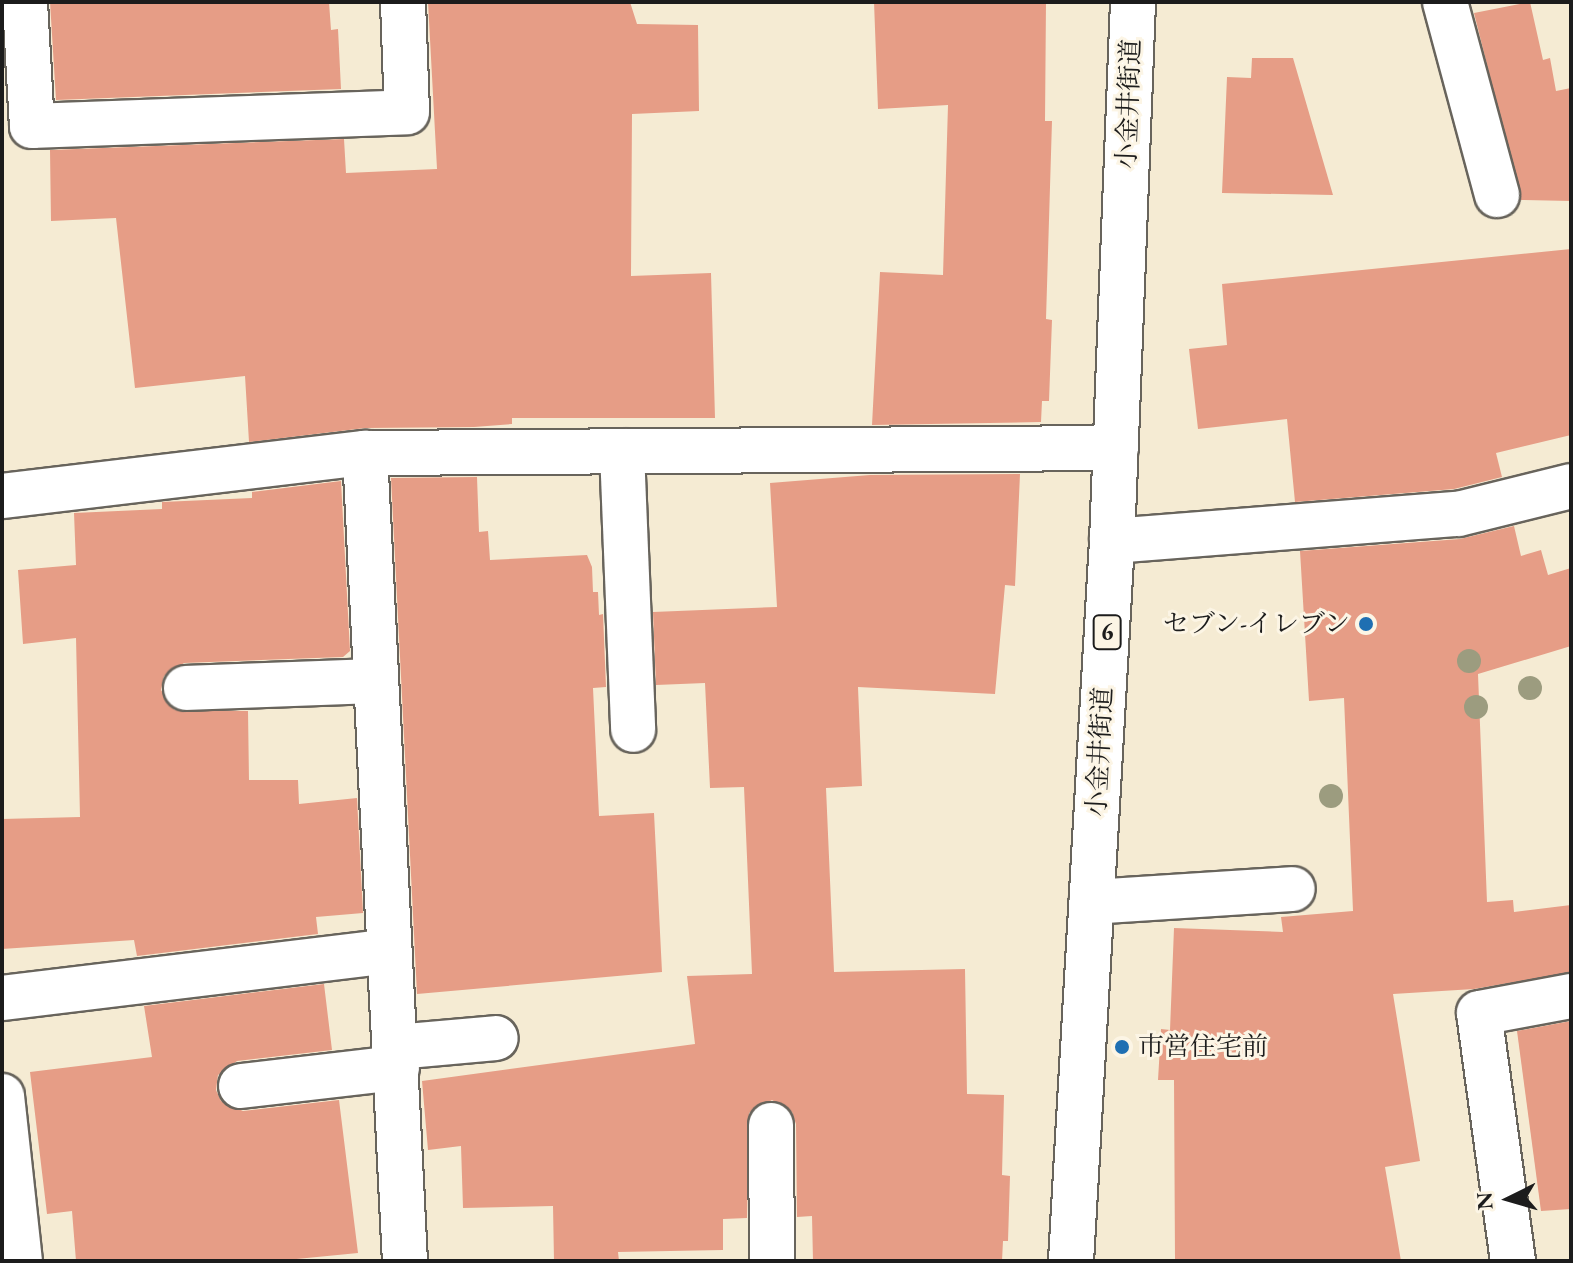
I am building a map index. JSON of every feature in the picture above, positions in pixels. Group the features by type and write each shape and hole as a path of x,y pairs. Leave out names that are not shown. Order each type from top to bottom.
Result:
{"street":[{"path":"25,2 32,126 407,112 403,2"},
{"name":"小金井街道","path":"1071,1261 1112,541 1133,2"},
{"path":"1445,2 1497,195"},
{"path":"2,496 365,453 1116,448"},
{"path":"622,451 633,730"},
{"path":"365,453 373,681 405,1261"},
{"path":"1112,541 1458,514 1571,486"},
{"path":"186,688 373,681"},
{"path":"1092,902 1293,889"},
{"path":"2,998 389,951"},
{"path":"1513,1261 1479,1013 1571,996"},
{"path":"241,1086 496,1038"},
{"path":"2,1096 9,1212 20,1261"},
{"path":"771,1125 772,1261"}],"building":[{"path":"50,2 329,2 331,30 338,29 341,89 56,100"},
{"path":"428,2 630,2 637,24 698,25 699,111 632,114 631,276 711,273 715,418 512,418 512,424 365,428 249,442 245,376 135,388 116,218 51,221 50,150 344,139 346,173 437,169"},
{"path":"874,2 1046,2 1045,121 1052,121 1046,319 1052,320 1049,401 1042,401 1041,422 872,425 880,272 943,275 948,105 878,109"},
{"path":"1530,2 1543,60 1550,58 1556,91 1571,88 1571,201 1521,200 1474,13"},
{"path":"1252,58 1293,58 1333,195 1222,193 1227,77 1251,78"},
{"path":"1571,249 1571,435 1496,453 1502,477 1454,489 1295,502 1287,419 1198,429 1189,349 1227,345 1222,284"},
{"path":"1020,474 1015,586 1005,585 995,694 858,687 862,786 826,788 834,972 965,969 967,1094 1004,1095 1002,1175 1010,1176 1008,1241 1003,1241 1002,1261 813,1261 812,1216 797,1217 796,1124 792,1112 772,1100 749,1113 747,1218 723,1219 723,1250 618,1252 619,1261 554,1261 553,1206 463,1208 461,1146 428,1150 422,1081 695,1044 687,976 752,974 744,787 710,788 705,683 656,685 653,612 777,607 770,483 870,475"},
{"path":"477,477 479,532 488,531 490,560 587,555 592,567 593,592 598,592 599,615 603,614 606,687 593,688 599,816 654,813 662,972 417,994 391,478"},
{"path":"341,481 350,651 343,657 184,663 164,676 161,690 175,710 248,711 249,780 298,780 299,804 357,798 363,913 316,917 318,934 137,956 134,940 2,949 2,819 80,817 76,638 23,644 18,570 76,565 74,513 162,509 162,502 252,498 252,492"},
{"path":"1514,526 1521,556 1541,550 1548,575 1571,568 1571,646 1478,674 1487,902 1513,900 1514,912 1571,905 1571,972 1474,989 1393,994 1420,1161 1385,1167 1401,1261 1175,1261 1174,1080 1158,1080 1161,1029 1170,1030 1174,928 1283,932 1281,917 1353,911 1344,698 1309,701 1300,551 1460,539"},
{"path":"324,984 332,1050 237,1061 218,1075 216,1090 221,1101 243,1111 339,1100 358,1253 276,1261 76,1261 72,1211 47,1214 30,1072 152,1057 144,1006"},
{"path":"1571,1021 1571,1209 1541,1211 1517,1031"}],"place":[{"name":"セブン-イレブン","path":"1366,624"},
{"name":"市営住宅前","path":"1122,1047"}]}
